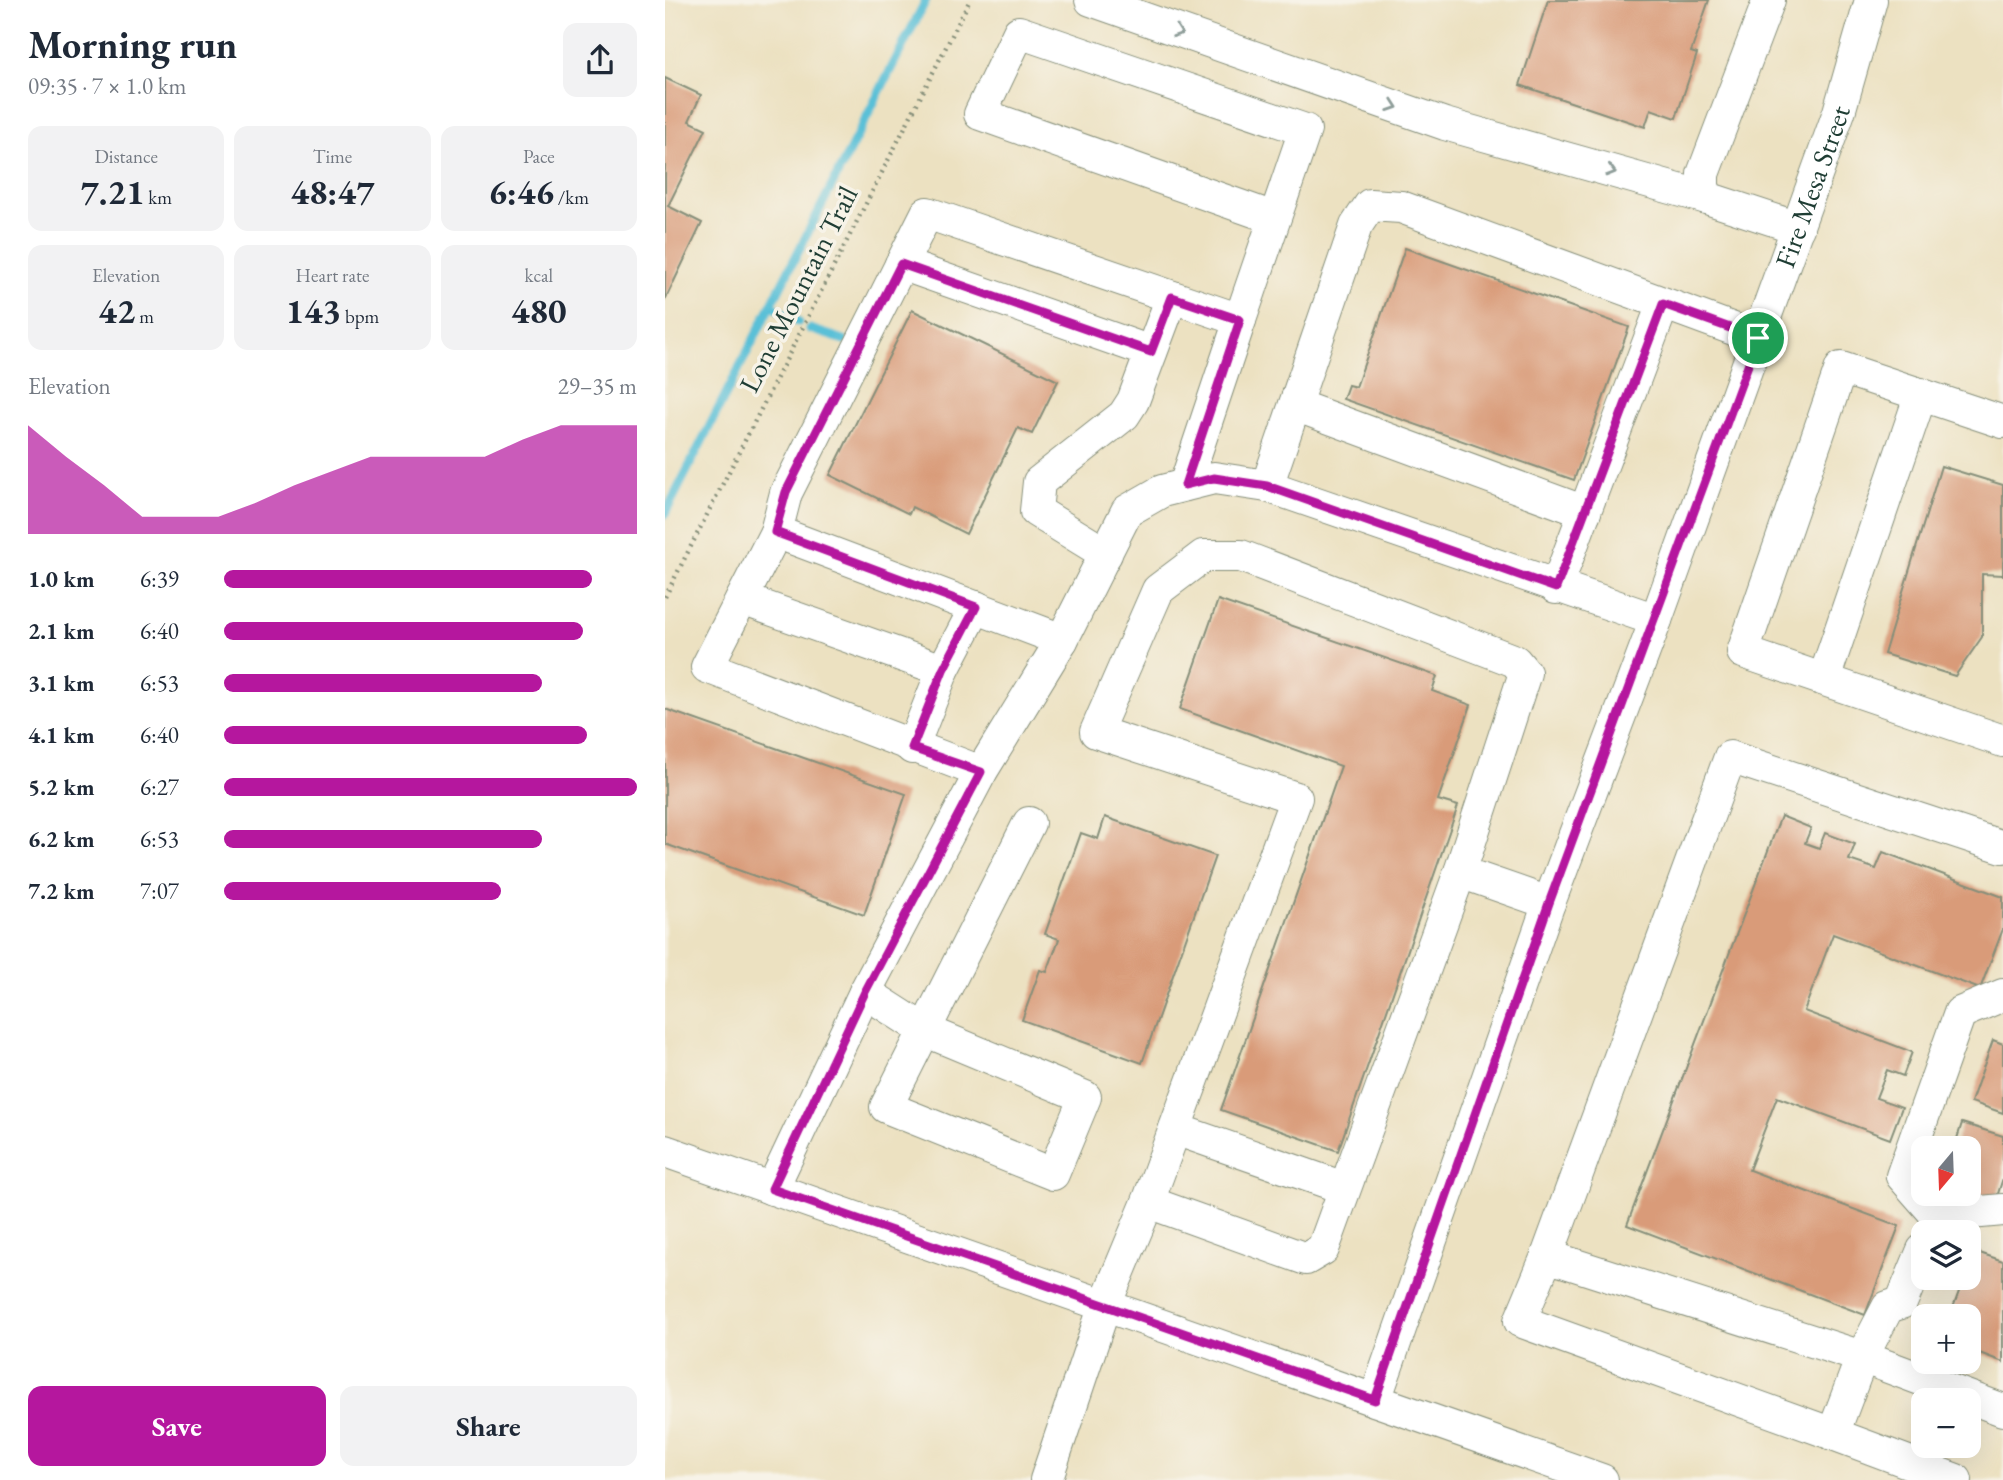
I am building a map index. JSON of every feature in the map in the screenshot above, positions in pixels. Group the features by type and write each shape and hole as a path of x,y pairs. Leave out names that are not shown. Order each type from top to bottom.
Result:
{"street":[{"path":"1091,0 1445,124 1707,198 1798,228"},
{"path":"1707,198 1703,174 1769,0"},
{"name":"Fire Mesa Street","path":"1375,1400 1549,903 1656,620 1798,228 1839,112 1871,0"},
{"path":"1185,485 1305,130 1019,32 981,114 1274,219"},
{"path":"1267,486 1356,226 1370,205 1401,207 1758,338"},
{"path":"981,772 912,748 707,667 775,532 786,492 927,213 1240,320"},
{"path":"901,264 1151,352"},
{"path":"1106,554 1036,510 1039,482 1124,415 1133,401 1172,297"},
{"path":"1556,588 1663,304"},
{"path":"2003,422 1841,368 1743,652 2003,741"},
{"path":"1824,679 1921,394"},
{"path":"1295,405 1585,512"},
{"path":"772,1189 865,992 981,772 1062,640 1128,511 1161,491 1214,478 1267,486 1556,588 1656,620"},
{"path":"775,532 1062,640"},
{"path":"1046,1480 1105,1305 1148,1202 1296,798 1096,732 1158,590 1203,556 1241,556 1515,661 1525,673 1461,872 1323,1249 1306,1259 1148,1202"},
{"path":"742,599 943,670"},
{"path":"912,748 943,670 976,607"},
{"path":"1956,1480 1520,1321 1547,1256 1730,757 2003,847"},
{"path":"865,992 924,1030 1085,1097 1053,1174 886,1107 924,1030 1028,823"},
{"path":"1461,872 1549,903"},
{"path":"1931,1220 1902,1176 1960,1013 2003,995"},
{"path":"1175,1129 1344,1188"},
{"path":"665,1151 1602,1480"},
{"path":"1954,1220 2003,1210"},
{"path":"1547,1256 1862,1357 2003,1410"},
{"path":"1833,1434 1862,1357 1888,1307 1901,1303 1911,1279"}],"path":[{"name":"Lone Mountain Trail","path":"665,597 970,0"}],"building":[{"path":"1548,0 1709,0 1691,52 1697,54 1676,118 1651,109 1645,127 1520,85"},
{"path":"665,78 701,95 689,121 706,129 668,206 702,223 665,300"},
{"path":"1405,248 1629,327 1574,480 1343,399 1348,385 1356,387"},
{"path":"912,310 1058,381 1032,434 1018,428 966,534 912,507 909,514 830,475"},
{"path":"1941,466 2003,485 2003,575 1982,574 1982,637 1955,676 1884,654"},
{"path":"1218,600 1437,676 1432,691 1471,705 1438,800 1458,806 1338,1151 1221,1110 1341,766 1180,709"},
{"path":"665,709 906,794 864,915 665,844"},
{"path":"1781,816 1811,828 1805,843 1819,848 1825,833 1855,844 1849,860 1876,869 1883,852 2003,897 2003,929 1980,989 1833,934 1804,1011 1912,1052 1903,1076 1887,1070 1876,1098 1902,1107 1890,1139 1777,1097 1749,1170 1899,1226 1865,1315 1627,1225"},
{"path":"1105,817 1215,856 1142,1063 1022,1020 1040,970 1047,972 1059,939 1045,934 1081,833 1098,839"},
{"path":"1993,1040 2003,1044 2003,1113 1971,1102"},
{"path":"1962,1123 2003,1136 2003,1178 1995,1203 1981,1198 1981,1136 1958,1136"},
{"path":"1981,1253 2003,1261 2003,1362 1981,1354 1981,1304 1954,1304 1960,1290 1981,1290"}],"waterway":[{"path":"665,514 926,0"},
{"path":"771,305 798,322"},
{"path":"810,329 844,340"}],"route":[{"path":"901,264 1151,352 1172,297 1240,320 1185,485 1214,478 1267,486 1556,588 1663,304 1758,338 1656,620 1549,903 1375,1400 772,1189 865,992 981,772 912,748 943,670 976,607 775,532 786,492 901,264"}]}
